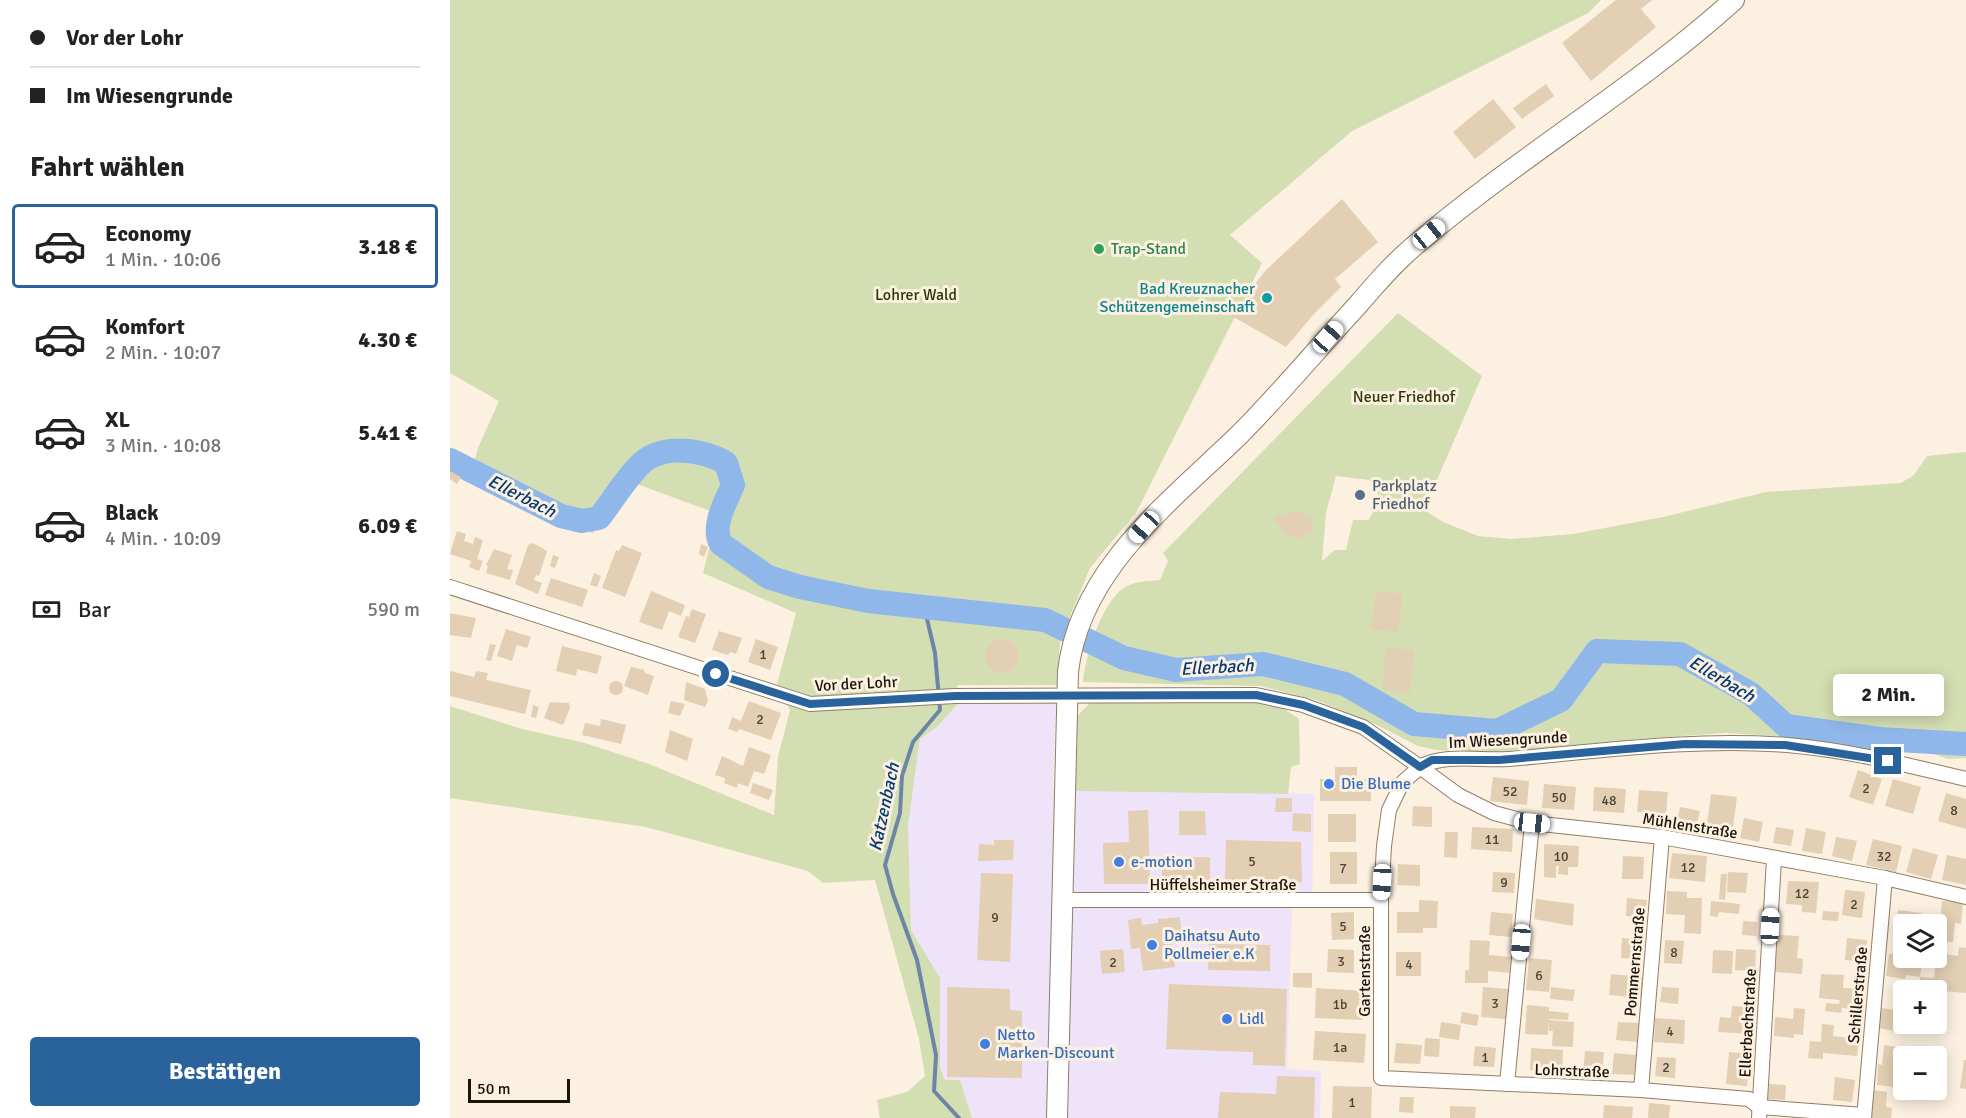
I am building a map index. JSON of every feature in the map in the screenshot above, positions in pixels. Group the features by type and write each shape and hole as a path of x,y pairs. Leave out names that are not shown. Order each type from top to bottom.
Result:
{"main road":[{"path":"1057,1118 1070,651 1080,618 1099,586 1133,539 1240,433 1412,248 1682,44 1734,0"}],"street":[{"name":"Vor der Lohr","path":"450,587 810,704 913,697 1067,695"},
{"path":"1067,695 1256,695 1303,705 1363,727 1420,767"},
{"name":"Im Wiesengrunde","path":"1420,767 1432,760 1499,760 1685,744 1785,745 1878,759 1966,779"},
{"name":"Mühlenstraße","path":"1420,767 1458,795 1494,813 1532,823 1662,837 1885,878 1966,897"},
{"name":"Gartenstraße","path":"1381,1078 1381,900 1389,810 1402,783 1420,767"},
{"path":"1508,1084 1532,823"},
{"name":"Pommernstraße","path":"1641,1090 1662,837"},
{"name":"Ellerbachstraße","path":"1759,1112 1774,859"},
{"name":"Schillerstraße","path":"1759,1112 1864,1117 1885,878"},
{"name":"Hüffelsheimer Straße","path":"1064,900 1381,900"},
{"name":"Lohrstraße","path":"1381,1078 1641,1090 1749,1099 1759,1112"}],"shaded area":[{"path":"1056,702 1053,789 1314,794 1312,907 1292,907 1287,1069 1321,1071 1320,1118 972,1118 960,1080 945,1080 940,1068 940,978 911,930 908,825 920,739 938,726 959,704"}],"green space":[{"name":"Lohrer Wald","path":"450,0 1601,0 1588,13 1352,131 1230,235 1262,263 1136,513 1090,568 1060,641 1057,685 957,685 958,704 938,726 920,739 908,825 911,930 940,978 940,1068 945,1080 960,1080 972,1118 880,1118 877,1100 907,1092 925,1076 919,1039 875,880 823,883 808,871 646,827 450,798 450,706 522,729 585,743 649,764 774,815 778,757 790,710 777,684 796,613 703,573 718,514 629,481 593,533 547,516 469,479 478,448 499,401 450,373"},
{"name":"Neuer Friedhof","path":"1398,313 1482,376 1424,510 1443,522 1478,536 1511,539 1573,534 1663,517 1766,492 1901,483 1914,475 1927,456 1966,452 1966,758 1948,759 1914,747 1725,733 1638,739 1537,757 1549,748 1529,756 1436,750 1418,746 1377,725 1316,700 1260,686 1083,682 1092,642 1113,599 1132,584 1160,580 1168,561 1163,553","holes":["1336,476 1369,480 1380,497 1369,520 1353,520 1346,550 1335,550 1322,561 1326,513"]},
{"path":"1250,702 1280,706 1299,719 1300,764 1291,767 1288,794 1075,791 1077,716 1090,703"}],"building":[{"path":"1616,0 1652,0 1641,9 1656,27 1591,81 1562,43"},
{"path":"1546,84 1554,96 1522,119 1513,108"},
{"path":"1493,99 1516,127 1475,159 1453,132"},
{"path":"1342,199 1378,242 1335,279 1341,287 1286,347 1230,315 1266,270"},
{"path":"450,471 461,477 457,484 450,479"},
{"path":"1296,511 1312,516 1310,523 1314,524 1310,535 1306,533 1303,539 1288,537 1273,518"},
{"path":"457,531 466,534 464,541 473,544 475,537 483,540 477,559 483,561 479,571 469,567 471,561 450,554"},
{"path":"533,543 547,551 539,576 536,575 534,580 542,583 538,594 515,584 528,545"},
{"path":"701,544 708,547 704,557 699,554"},
{"path":"622,545 642,553 625,597 602,588 616,550 619,551"},
{"path":"494,549 512,555 507,569 513,570 510,580 486,573 488,566 486,565"},
{"path":"553,555 559,557 555,568 550,566"},
{"path":"594,573 601,576 597,587 590,585"},
{"path":"551,578 588,590 582,607 545,595"},
{"path":"651,591 685,605 681,616 669,611 662,630 639,622"},
{"path":"1376,591 1403,594 1398,632 1371,629"},
{"path":"692,609 706,614 695,643 678,637 686,616 689,617"},
{"path":"450,613 476,618 471,638 450,635"},
{"path":"506,629 531,637 527,648 517,645 512,661 497,656"},
{"path":"719,631 742,638 736,654 730,652 728,655 712,650"},
{"path":"756,639 778,647 770,670 748,662"},
{"path":"1002,639 1014,644 1019,656 1014,668 1002,673 990,668 985,656 990,644"},
{"path":"490,644 496,645 491,661 486,660"},
{"path":"562,646 602,656 597,674 577,669 576,676 556,671"},
{"path":"1386,648 1414,650 1410,693 1382,690"},
{"path":"631,667 644,670 645,673 654,676 648,695 624,686"},
{"path":"450,671 474,677 476,671 488,673 486,680 531,690 525,714 450,696"},
{"path":"616,681 621,683 623,688 621,693 616,695 611,693 609,688 611,683"},
{"path":"686,682 705,689 708,701 705,707 684,700"},
{"path":"671,701 685,704 680,716 668,713"},
{"path":"749,701 781,713 771,740 739,729 737,732 728,729 732,717 741,721"},
{"path":"550,702 569,703 570,708 563,725 544,718"},
{"path":"533,705 539,707 536,718 531,717"},
{"path":"601,719 626,725 621,744 582,735 585,723 600,726"},
{"path":"670,730 693,739 687,761 665,752"},
{"path":"749,747 771,755 764,774 754,771 748,787 738,783 737,788 724,783 725,778 715,775 722,756 743,766"},
{"path":"1335,767 1357,767 1357,779 1371,779 1371,801 1320,801 1320,779 1335,779"},
{"path":"1858,770 1882,779 1873,805 1849,797"},
{"path":"1493,777 1529,781 1527,805 1490,801"},
{"path":"1893,779 1921,787 1913,814 1885,806"},
{"path":"753,783 773,790 769,800 750,793"},
{"path":"1544,784 1576,787 1574,810 1542,808"},
{"path":"1594,787 1626,789 1624,813 1593,811"},
{"path":"1639,790 1668,792 1666,814 1637,812"},
{"path":"1946,793 1966,799 1966,829 1938,821"},
{"path":"1711,794 1737,797 1732,835 1706,832"},
{"path":"1276,798 1292,798 1292,812 1275,812"},
{"path":"1413,806 1432,807 1432,827 1412,826"},
{"path":"1680,807 1700,811 1696,830 1676,826"},
{"path":"1148,810 1150,884 1104,884 1103,843 1129,842 1128,811"},
{"path":"1179,811 1205,811 1206,835 1179,835"},
{"path":"1293,813 1311,814 1311,832 1292,831"},
{"path":"1328,814 1356,814 1356,842 1328,842"},
{"path":"1744,818 1763,822 1759,842 1740,838"},
{"path":"1472,827 1513,829 1512,852 1471,849"},
{"path":"1776,827 1794,830 1791,846 1773,843"},
{"path":"1806,828 1826,832 1822,854 1802,851"},
{"path":"1445,832 1458,832 1457,858 1444,857"},
{"path":"1836,837 1857,841 1852,861 1832,856"},
{"path":"1873,839 1902,846 1896,872 1866,865"},
{"path":"994,840 1014,840 1013,860 978,861 979,844 994,845"},
{"path":"1226,840 1301,842 1302,882 1225,881"},
{"path":"1544,844 1579,846 1578,867 1568,867 1568,875 1558,874 1559,866 1556,866 1556,878 1544,877"},
{"path":"1913,848 1938,855 1931,879 1906,872"},
{"path":"1330,852 1357,852 1357,884 1330,884"},
{"path":"1672,853 1707,856 1705,882 1669,878"},
{"path":"1947,855 1966,859 1966,885 1942,880"},
{"path":"1623,856 1644,857 1643,879 1622,879"},
{"path":"1162,857 1210,857 1210,882 1162,882"},
{"path":"1398,864 1420,865 1420,886 1397,885"},
{"path":"1493,872 1515,873 1514,893 1492,892"},
{"path":"1728,872 1748,873 1746,893 1727,892"},
{"path":"981,873 1013,874 1010,962 977,960"},
{"path":"1721,874 1727,874 1725,900 1719,899"},
{"path":"1788,881 1819,882 1816,913 1802,912 1802,905 1786,904"},
{"path":"1845,890 1865,892 1862,918 1842,915"},
{"path":"1667,891 1687,892 1687,898 1702,898 1701,934 1684,933 1685,915 1666,914"},
{"path":"1627,898 1647,900 1645,918 1626,916"},
{"path":"1536,899 1574,904 1573,926 1534,919"},
{"path":"1419,900 1438,901 1437,928 1423,928 1423,933 1397,933 1397,912 1419,912"},
{"path":"1711,901 1740,904 1739,914 1719,912 1718,917 1710,916"},
{"path":"1942,901 1963,902 1961,924 1955,923 1953,942 1947,942 1947,914 1941,914"},
{"path":"1898,910 1922,913 1922,914 1898,914"},
{"path":"1823,911 1839,912 1838,921 1822,920"},
{"path":"1354,912 1354,939 1332,940 1331,913"},
{"path":"1491,912 1513,914 1511,937 1489,935"},
{"name":"Daihatsu Auto Pollmeier e.K","path":"1180,917 1181,932 1174,933 1175,943 1172,943 1175,967 1143,971 1140,948 1131,949 1128,920 1141,918 1142,925 1158,923 1158,919"},
{"path":"1743,921 1757,922 1756,936 1742,935"},
{"path":"1778,935 1799,936 1797,958 1803,959 1802,974 1775,972"},
{"path":"1622,938 1644,940 1642,959 1621,958"},
{"path":"1847,938 1867,940 1865,962 1845,960"},
{"path":"1470,940 1490,941 1489,955 1512,957 1511,973 1488,971 1488,983 1465,983 1465,970 1469,970"},
{"path":"1665,940 1684,941 1682,964 1664,963"},
{"path":"1209,944 1270,945 1270,971 1208,970"},
{"path":"1959,947 1966,948 1966,993 1947,991 1947,980 1920,980 1920,977 1934,978 1935,968 1947,968 1947,954 1958,956"},
{"path":"1123,949 1125,972 1102,974 1100,951"},
{"path":"1328,949 1354,950 1354,973 1327,972"},
{"path":"1736,949 1756,950 1755,971 1735,970"},
{"path":"1713,950 1733,951 1732,974 1712,973"},
{"path":"1396,952 1421,952 1421,976 1396,976"},
{"path":"1889,954 1893,954 1893,968 1921,968 1920,977 1906,975 1905,979 1886,976"},
{"path":"1529,958 1552,960 1549,992 1526,990"},
{"path":"1293,973 1312,973 1312,988 1293,987"},
{"path":"1611,974 1643,977 1641,998 1609,995"},
{"path":"1821,974 1844,975 1843,988 1862,989 1861,1010 1842,1008 1841,1013 1825,1011 1826,1003 1839,1004 1840,1000 1819,998"},
{"name":"Lidl","path":"1169,984 1287,989 1285,1066 1253,1065 1253,1052 1166,1049"},
{"name":"Netto Marken-Discount","path":"947,987 1010,989 1010,1010 1022,1011 1022,1078 947,1077"},
{"path":"1483,987 1509,989 1506,1019 1481,1017"},
{"path":"1551,987 1575,990 1573,1001 1550,999"},
{"path":"1662,987 1679,988 1678,1004 1660,1002"},
{"path":"1316,988 1365,991 1363,1020 1315,1018"},
{"path":"1527,1005 1549,1007 1549,1011 1569,1013 1568,1020 1549,1019 1548,1035 1525,1034"},
{"path":"1732,1006 1754,1007 1752,1034 1718,1032 1720,1017 1731,1018"},
{"path":"1794,1008 1805,1009 1803,1035 1794,1034 1794,1038 1774,1036 1775,1017 1793,1019"},
{"path":"1882,1008 1893,1010 1893,1031 1878,1028"},
{"path":"1462,1012 1479,1015 1477,1026 1460,1023"},
{"path":"1655,1018 1685,1020 1684,1044 1654,1042"},
{"path":"1549,1020 1574,1022 1573,1047 1552,1046 1553,1031 1549,1031"},
{"path":"1441,1022 1461,1025 1459,1040 1439,1037"},
{"path":"1618,1022 1639,1023 1637,1042 1616,1040"},
{"path":"1822,1024 1834,1025 1833,1036 1859,1039 1857,1056 1823,1053 1823,1059 1808,1058 1810,1041 1821,1042"},
{"path":"1315,1031 1366,1034 1364,1063 1313,1060"},
{"path":"1425,1038 1440,1039 1439,1057 1424,1056"},
{"path":"1396,1043 1422,1045 1420,1064 1394,1063"},
{"path":"1884,1045 1893,1046 1893,1087 1877,1085 1878,1064 1882,1065"},
{"path":"1475,1046 1496,1048 1494,1067 1473,1066"},
{"path":"1531,1048 1563,1050 1562,1072 1530,1070"},
{"path":"1585,1051 1604,1052 1602,1074 1583,1073"},
{"path":"1729,1052 1750,1054 1747,1086 1726,1084"},
{"path":"1614,1053 1636,1055 1634,1075 1612,1074"},
{"path":"1657,1057 1676,1058 1675,1078 1655,1076"},
{"path":"1964,1060 1966,1060 1966,1089 1960,1088"},
{"path":"1277,1076 1315,1077 1314,1118 1218,1118 1220,1092 1276,1094"},
{"path":"1835,1077 1855,1080 1852,1102 1833,1100"},
{"path":"1769,1084 1786,1085 1785,1100 1768,1099"},
{"path":"1333,1086 1372,1087 1371,1118 1332,1118"},
{"path":"1874,1090 1887,1092 1886,1107 1892,1108 1891,1118 1871,1118"},
{"path":"1400,1097 1414,1097 1413,1113 1399,1112"},
{"path":"1649,1103 1670,1105 1669,1118 1648,1118"},
{"path":"1604,1105 1633,1107 1632,1118 1603,1118"},
{"path":"1450,1106 1476,1107 1475,1118 1450,1118"}],"waterway":[{"name":"Ellerbach","path":"450,460 561,516 582,521 599,518 630,476 650,457 679,450 708,455 726,463 733,485 723,506 719,522 718,537 721,544 768,577 800,587 868,601 1045,620 1124,658 1176,670 1263,664 1345,684 1414,724 1497,731 1561,700 1597,651 1680,654 1751,694 1786,726 1880,739 1966,744"},
{"name":"Katzenbach","path":"924,606 935,653 940,710 913,742 902,776 900,813 885,865 917,960 936,1055 934,1091 959,1118"}],"place":[{"name":"Trap-Stand","path":"1099,249"},
{"name":"Bad Kreuznacher Schützengemeinschaft","path":"1267,298"},
{"name":"Parkplatz Friedhof","path":"1360,495"},
{"name":"Die Blume","path":"1329,784"},
{"name":"e-motion","path":"1119,862"},
{"name":"Daihatsu Auto Pollmeier e.K","path":"1152,945"},
{"name":"Lidl","path":"1227,1019"},
{"name":"Netto Marken-Discount","path":"985,1044"}],"route":[{"path":"716,674 810,704 956,696 1256,695 1303,705 1363,727 1420,767 1432,760 1499,760 1685,744 1785,745 1888,761"}]}
